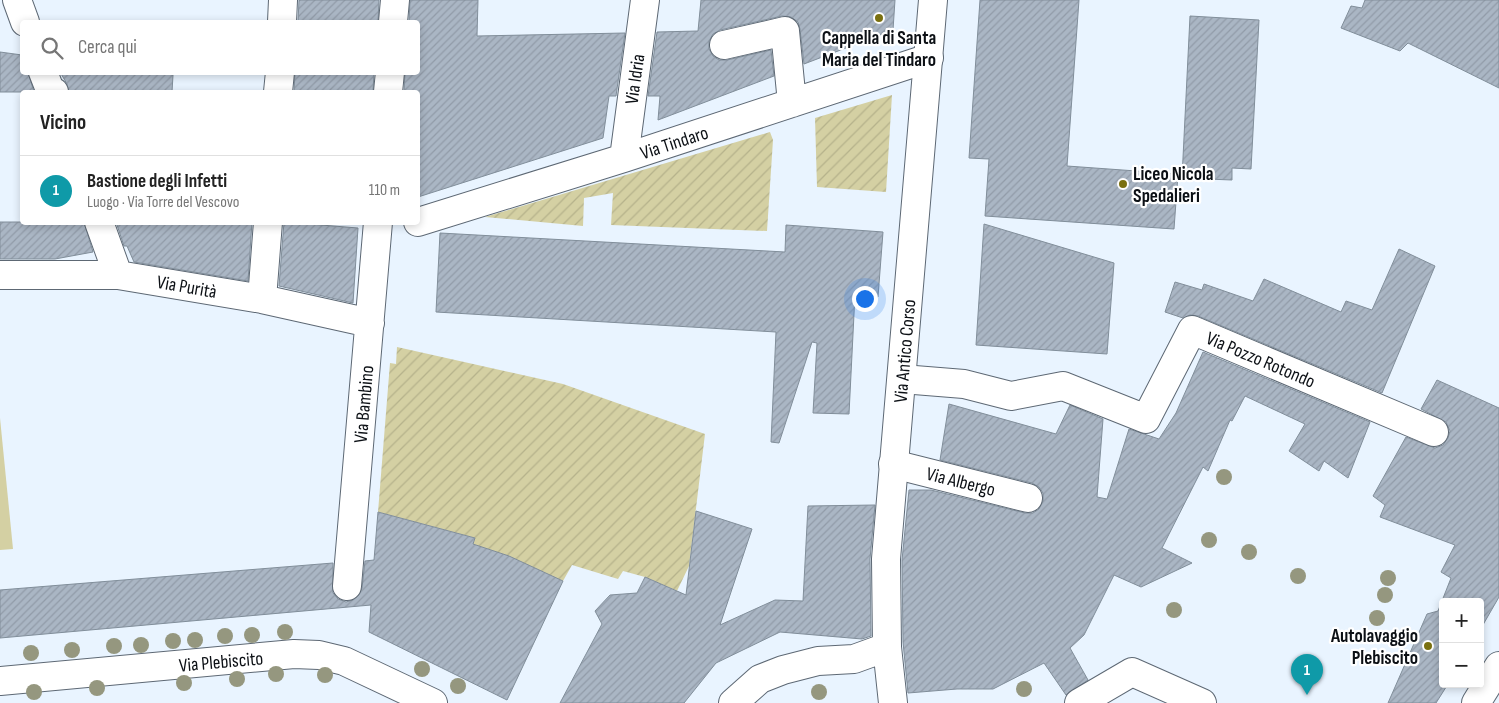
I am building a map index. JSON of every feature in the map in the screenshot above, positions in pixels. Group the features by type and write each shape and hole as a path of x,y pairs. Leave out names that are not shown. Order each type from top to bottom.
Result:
{"street":[{"path":"17,0 24,20"},
{"path":"282,20 283,0"},
{"path":"393,20 395,0"},
{"name":"Via Idria","path":"624,158 645,0"},
{"name":"Via Antico Corso","path":"893,703 887,647 886,559 933,0"},
{"path":"724,46 785,31 792,103"},
{"name":"Via Tindaro","path":"420,221 624,158 929,58"},
{"path":"44,75 50,90"},
{"path":"278,90 280,75"},
{"path":"388,90 390,75"},
{"path":"100,225 118,275"},
{"path":"262,299 268,225"},
{"name":"Via Tindaro","path":"378,228 398,225"},
{"name":"Via Bambino","path":"347,586 378,228"},
{"name":"Via Purità","path":"0,274 118,275 262,299 370,323"},
{"name":"Via Pozzo Rotondo","path":"902,379 964,384 1011,396 1063,386 1146,419 1192,330 1434,432"},
{"name":"Via Albergo","path":"893,464 1028,498"},
{"path":"733,703 760,679 784,670 818,661 854,659 887,647"},
{"name":"Via Plebiscito","path":"0,681 294,654 319,655 344,660 433,703"},
{"path":"1476,703 1499,666"},
{"path":"1079,703 1132,672 1202,703"}],"shaded area":[{"path":"892,95 886,192 817,187 815,118"},
{"path":"770,132 773,140 767,231 611,225 613,193 584,198 583,226 485,217"},
{"path":"397,347 563,384 705,434 689,566 677,591 645,577 623,571 618,579 572,565 563,581 488,549 478,550 467,559 475,538 378,512 390,363 396,364"},
{"path":"0,418 13,549 0,550"}],"building":[{"path":"299,0 379,0 378,20 298,20"},
{"path":"410,0 478,0 477,36 625,33 616,96 609,96 603,138 420,196 420,90 404,90 405,75 420,75 420,20 409,20"},
{"path":"701,0 895,0 893,30 804,64 800,29 798,22 791,17 782,16 720,30 713,34 709,41 709,49 713,56 719,60 727,60 771,50 774,76 658,120 660,96 648,96 657,32 698,31"},
{"path":"980,0 1079,0 1067,166 1178,174 1174,229 985,216 989,159 969,158"},
{"path":"1365,0 1499,0 1499,88 1408,43 1400,51 1341,28 1351,6 1362,8"},
{"path":"1190,16 1259,20 1251,169 1232,168 1232,180 1182,178"},
{"path":"0,52 20,55 20,75 29,75 33,90 0,92"},
{"path":"62,75 173,75 172,90 68,90"},
{"path":"295,75 374,75 373,90 294,90"},
{"path":"0,222 20,222 20,225 85,225 93,252 55,259 0,259"},
{"path":"984,224 1114,263 1107,354 976,345"},
{"path":"117,225 252,225 248,281 134,262 127,246 124,246"},
{"path":"284,225 321,225 358,228 353,303 279,286"},
{"path":"786,225 883,232 878,297 855,294 849,414 813,413 817,343 812,342 779,443 771,442 776,332 436,312 440,233 785,252"},
{"path":"1399,249 1435,266 1382,393 1198,316 1190,315 1183,318 1165,312 1175,282 1202,290 1204,284 1253,301 1264,279 1341,312 1346,301 1372,310"},
{"path":"1203,352 1370,422 1348,478 1324,461 1319,471 1289,451 1305,424 1245,396 1232,421 1230,420 1208,471 1203,467 1162,548 1192,563 1141,587 1114,575 1084,635 1070,648 1088,680 1066,695 1044,663 993,689 957,689 908,693 903,642 902,560 909,490 931,490 1025,513 1033,513 1039,509 1043,501 1043,493 1039,487 1032,483 940,460 949,404 1056,434 1070,405 1103,419 1097,497 1107,499 1129,429 1159,439 1176,413"},
{"path":"1437,380 1499,408 1499,597 1484,623 1484,598 1443,598 1451,578 1441,572 1455,545 1380,517 1385,505 1373,496 1406,437 1435,448 1443,445 1448,438 1450,431 1446,422 1421,409"},
{"path":"875,505 870,559 871,636 862,639 780,632 716,663 684,703 560,703 602,624 595,611 610,595 637,593 645,577 686,595 696,511 752,529 720,625 775,600 803,601 808,506"},
{"path":"378,512 475,538 473,544 509,556 563,581 507,700 369,632 371,605 0,638 0,590 333,563 333,593 338,599 346,602 353,600 359,595 362,588 365,561 374,560"},
{"path":"1439,608 1439,688 1445,688 1436,703 1388,703 1427,614 1438,611"}],"place":[{"name":"Cappella di Santa Maria del Tindaro","path":"879,18"},
{"name":"Liceo Nicola Spedalieri","path":"1123,184"},
{"name":"Autolavaggio Plebiscito","path":"1428,646"},
{"name":"Bastione degli Infetti","path":"1307,695"}]}
